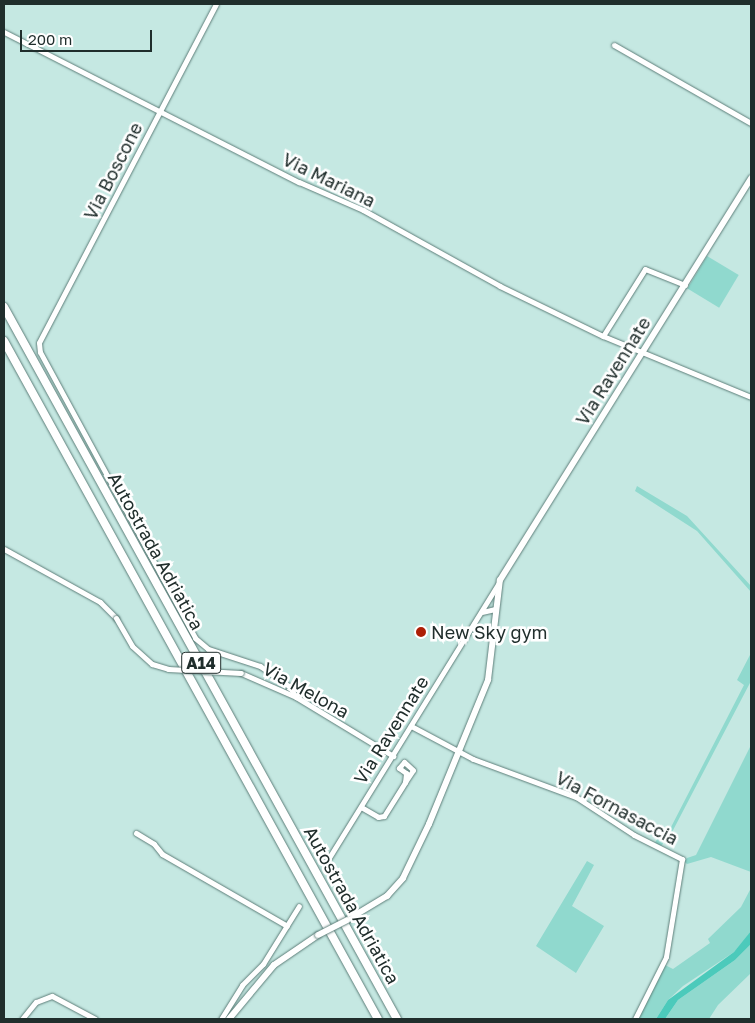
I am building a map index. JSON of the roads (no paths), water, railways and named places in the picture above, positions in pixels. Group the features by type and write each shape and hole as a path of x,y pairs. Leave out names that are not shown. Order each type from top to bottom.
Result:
{"highway":[{"name":"Autostrada Adriatica","path":"4,307 397,1019"},
{"name":"Autostrada Adriatica","path":"4,341 378,1019"}],"main road":[{"name":"Via Ravennate","path":"229,1019 274,966 318,936 387,896 403,878 488,680 495,609 500,580 751,178"}],"street":[{"name":"Via Boscone","path":"216,4 159,110 102,225 41,335 40,352 195,638 208,648 260,666 289,686 296,697"},
{"name":"Via Mariana","path":"4,32 299,182 363,210 500,286 603,336 751,397"},
{"path":"614,45 751,123"},
{"path":"603,336 645,269 685,285"},
{"name":"Via Melona","path":"4,549 100,602 116,618 132,646 152,664 168,669 241,672 296,697 393,756"},
{"name":"Via Ravennate","path":"327,861 500,580"},
{"path":"479,614 495,609"},
{"name":"Via Fornasaccia","path":"411,726 458,753 576,798 634,835 682,858 683,866 666,957 635,1019"},
{"path":"361,807 378,817 384,816 405,782"},
{"path":"136,833 162,854 287,926"},
{"path":"221,1019 242,985 263,964 299,906"},
{"path":"22,1019 36,1002 52,996 96,1019"}],"place":[{"name":"New Sky gym","path":"421,632"}]}
